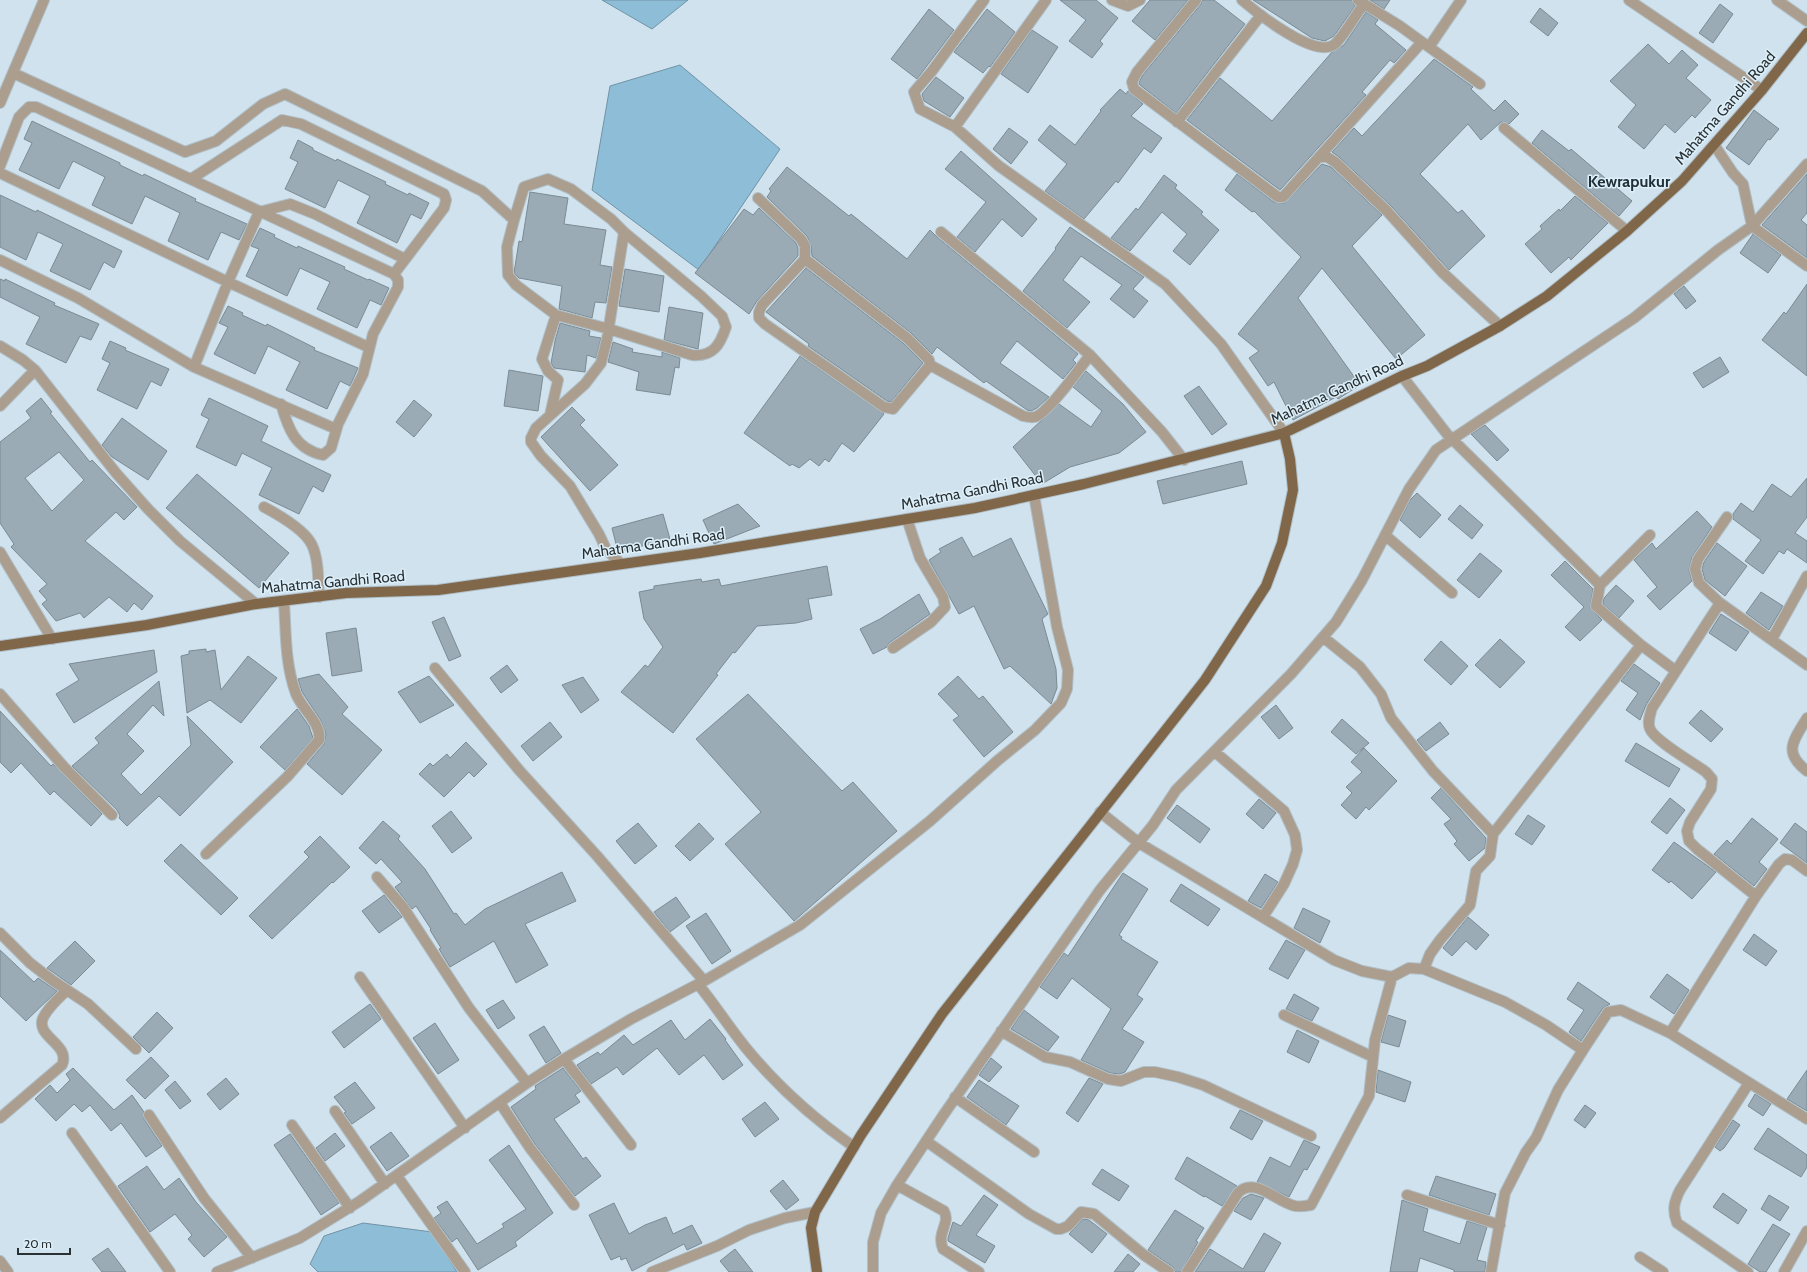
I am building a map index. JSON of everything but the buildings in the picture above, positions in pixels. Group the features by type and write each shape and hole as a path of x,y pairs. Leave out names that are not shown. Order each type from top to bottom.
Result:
{"main road":[{"name":"Mahatma Gandhi Road","path":"0,646 147,625 256,604 284,602 346,593 438,590 621,564 975,508 1184,460 1284,433 1402,376 1427,366 1500,326 1547,296 1627,231 1678,185 1715,146 1807,33"},
{"path":"817,1272 811,1228 815,1212 854,1147 942,1014 1205,680 1266,586 1282,543 1293,490 1290,459 1284,433"}],"street":[{"path":"0,103 44,0"},
{"path":"984,0 932,71 914,92 920,109 955,127 999,166 1165,284 1222,344 1284,433"},
{"path":"955,127 1046,0"},
{"path":"1112,0 1128,6 1140,0"},
{"path":"1196,0 1136,72 1132,82 1134,89 1278,198 1283,197 1425,44 1461,0"},
{"path":"1242,0 1261,15 1308,44 1318,48 1328,48 1335,44 1361,2 1425,44 1480,84"},
{"path":"1629,0 1762,90"},
{"path":"1776,0 1807,21"},
{"path":"1178,122 1261,15"},
{"path":"13,73 185,152 216,141 263,104 285,94 482,191 514,220"},
{"path":"0,166 19,117 23,111 36,107 394,274 398,280 398,287 373,334 368,347 368,360 363,374 336,429 331,448 323,455 315,453 297,442 288,429 281,404"},
{"path":"191,179 282,120 300,124 444,194 446,200 444,208 394,274"},
{"path":"1504,128 1627,231"},
{"path":"1715,146 1733,173 1743,184 1746,191 1751,224 1807,266"},
{"path":"1320,157 1327,157 1335,162 1382,205 1442,272 1500,326"},
{"path":"873,1272 873,1242 876,1226 881,1213 897,1185 956,1097 1136,840 1176,790 1291,674 1345,609 1409,488 1426,462 1436,450 1449,436 1634,318 1751,224 1807,164"},
{"path":"0,173 368,347"},
{"path":"548,179 572,189 611,218 624,232 701,296 722,316 726,327 718,344 711,352 702,356 692,355 609,329 556,315 516,285 508,275 507,247 524,187 548,179"},
{"path":"758,198 799,235 805,246 805,259 762,305 759,312 759,318 765,324 884,407 893,408 897,405 930,365"},
{"path":"259,212 290,204 315,214 405,259"},
{"path":"194,367 228,282 259,212"},
{"path":"621,564 606,549 599,534 570,486 541,456 531,442 532,434 594,373 601,363 609,329 624,232"},
{"path":"941,232 1090,355 1162,432 1184,460"},
{"path":"805,259 907,338 925,355 929,360 930,365 1023,416 1031,418 1036,417 1049,406 1090,355"},
{"path":"0,260 78,298 194,367 336,429"},
{"path":"550,415 558,380 548,371 542,359 556,315"},
{"path":"0,346 23,360 35,370 116,473 180,541 256,604"},
{"path":"0,406 35,370"},
{"path":"1402,376 1430,414 1449,436 1600,585"},
{"path":"217,1272 300,1238 350,1208 527,1083 564,1059 631,1019 701,982 806,920 930,821 998,761 1036,730 1061,703 1067,689 1068,670 1057,627 1034,495"},
{"path":"264,507 293,525 312,544 316,557 319,597"},
{"path":"1727,517 1705,547 1695,569 1699,583 1720,604 1807,665"},
{"path":"893,648 931,622 944,607 943,597 920,558 908,519"},
{"path":"1385,535 1452,593"},
{"path":"1650,535 1600,585 1596,606 1641,645 1676,671"},
{"path":"0,552 52,639"},
{"path":"1772,639 1807,576"},
{"path":"206,854 287,777 319,740 319,732 297,696 292,679 287,654 284,602"},
{"path":"1720,604 1652,708 1648,720 1650,729 1660,740 1706,772 1712,779 1711,789 1690,822 1687,831 1689,841 1756,896"},
{"path":"1323,637 1364,671 1381,694 1391,718 1432,771 1493,834"},
{"path":"1424,969 1430,954 1470,905 1476,871 1490,856 1493,834 1641,645"},
{"path":"435,668 519,770 598,857 701,982 746,1048 821,1124 854,1147"},
{"path":"0,694 64,767 112,815"},
{"path":"1807,718 1794,741 1792,754 1797,763 1807,771"},
{"path":"1215,752 1284,811 1295,835 1297,850 1293,864 1284,884 1263,917"},
{"path":"1100,812 1109,821 1136,840 1334,960 1362,971 1392,978 1409,968 1424,969 1505,1002 1546,1025 1583,1050"},
{"path":"1670,1033 1756,896 1778,864 1785,859 1792,860 1807,871"},
{"path":"377,877 403,907 469,1008 527,1083"},
{"path":"0,933 30,963 88,1004 136,1049"},
{"path":"360,977 465,1128"},
{"path":"1187,1272 1238,1193 1244,1187 1250,1186 1258,1189 1294,1206 1311,1205 1369,1096 1375,1040 1392,978"},
{"path":"0,1118 62,1065 65,1059 64,1053 43,1029 42,1023 48,1011 67,990"},
{"path":"1491,1272 1505,1193 1520,1163 1536,1138 1558,1090 1608,1012 1613,1010 1621,1010 1670,1033 1807,1119"},
{"path":"1284,1015 1373,1057"},
{"path":"1002,1031 1045,1057 1070,1062 1108,1079 1121,1081 1144,1072 1155,1072 1203,1085 1311,1136"},
{"path":"564,1059 631,1145"},
{"path":"1748,1272 1677,1222 1673,1214 1674,1203 1680,1190 1749,1083"},
{"path":"956,1097 1034,1152"},
{"path":"500,1103 530,1148 574,1205"},
{"path":"335,1111 385,1184"},
{"path":"149,1115 204,1198 252,1258"},
{"path":"292,1125 350,1208"},
{"path":"72,1133 170,1272"},
{"path":"926,1141 1029,1214 1048,1225 1061,1230 1068,1226 1081,1212 1094,1214 1163,1271"},
{"path":"397,1176 466,1272"},
{"path":"897,1185 944,1211 946,1221 940,1236 943,1249 979,1272"},
{"path":"1407,1195 1500,1225"},
{"path":"652,1272 717,1246 749,1230 784,1218 815,1212"},
{"path":"1784,1272 1807,1231"},
{"path":"1640,1257 1664,1272"},
{"path":"0,1261 8,1272"}],"water":[{"path":"602,0 688,0 652,29"},
{"path":"680,65 780,149 699,270 592,190 610,86"},
{"path":"363,1223 432,1232 457,1272 318,1272 310,1264 324,1236"}],"district":[{"name":"Kewrapukur","path":"1629,181"}]}
